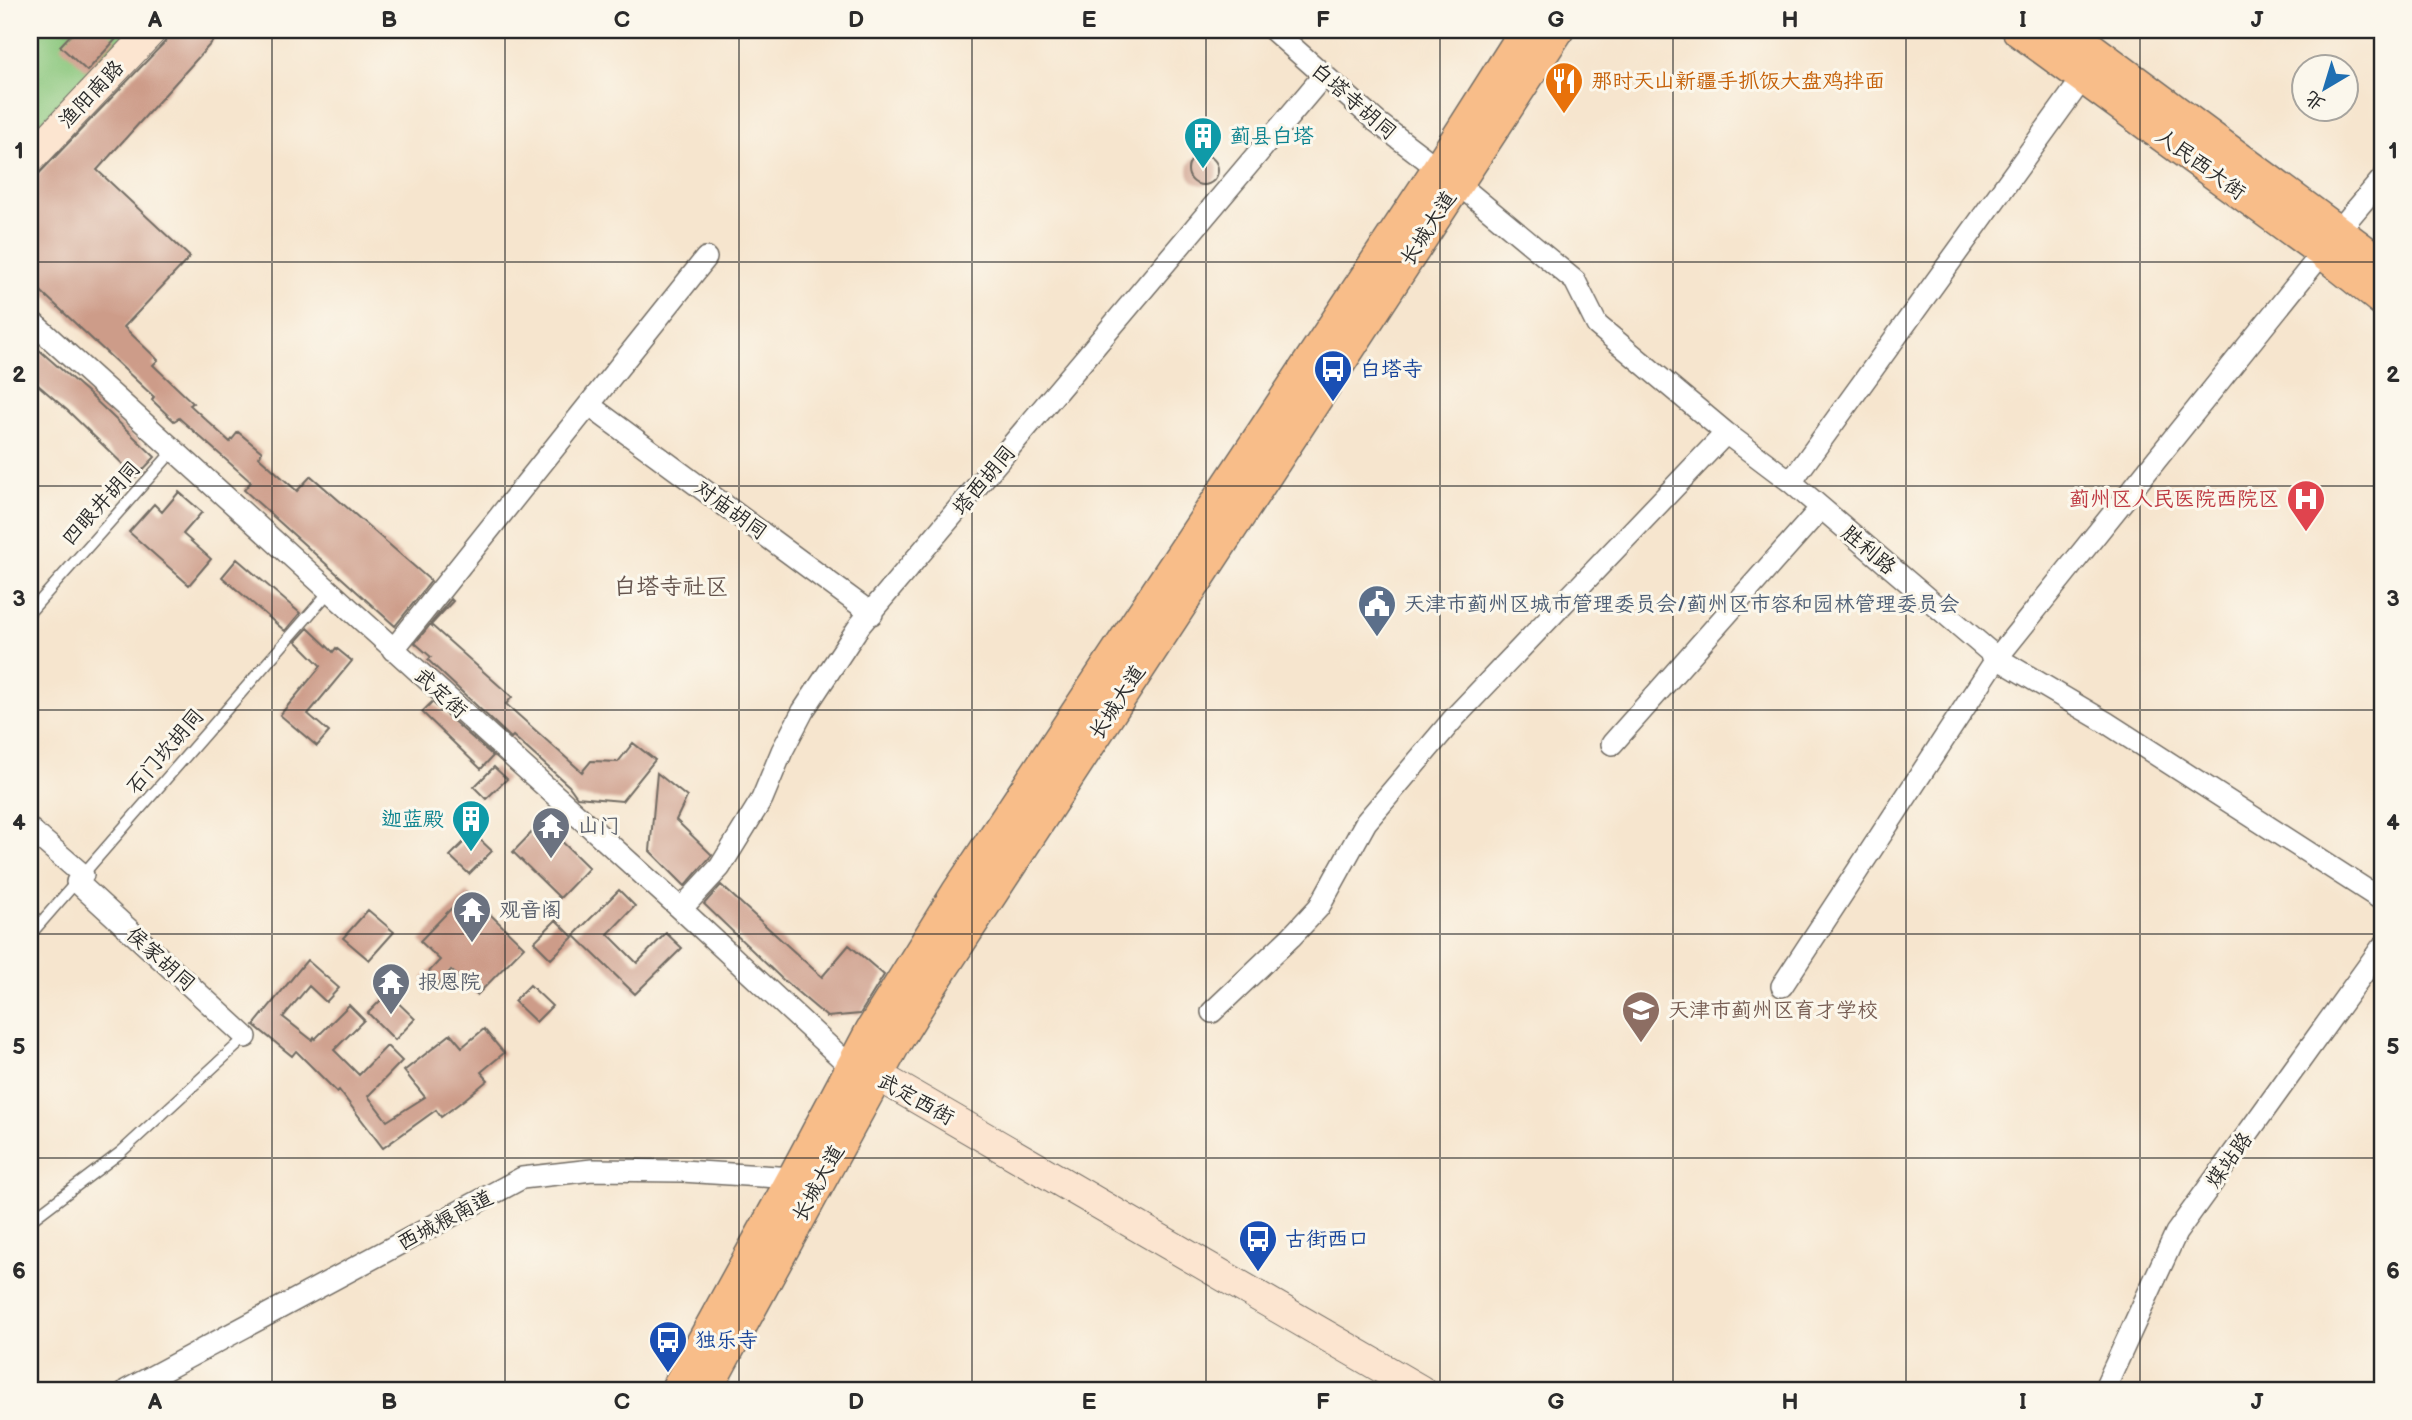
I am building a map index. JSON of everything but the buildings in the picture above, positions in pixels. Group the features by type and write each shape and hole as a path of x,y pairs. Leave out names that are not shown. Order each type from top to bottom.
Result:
{"main road":[{"name":"长城大道","path":"1447,177 1527,30"},
{"name":"长城大道","path":"705,1390 866,1077 872,1031 966,882 1447,177 1556,30"},
{"name":"人民西大街","path":"2019,30 2083,78 2330,242 2382,265"},
{"name":"人民西大街","path":"2065,30 2330,242 2382,299"},
{"name":"长城大道","path":"677,1390 794,1178 866,1077"}],"street":[{"name":"渔阳南路","path":"30,159 152,30"},
{"name":"白塔寺胡同","path":"1273,30 1377,122 1447,177"},
{"name":"塔西胡同","path":"681,909 720,867 762,799 803,710 860,625 1324,75"},
{"path":"1791,482 2083,78"},
{"name":"胜利路","path":"1447,177 1575,281 1597,324 1726,433 1791,482 1997,658 2107,723 2382,900"},
{"path":"1782,986 1997,658 2382,179"},
{"path":"393,650 706,258"},
{"name":"武定街","path":"30,320 866,1077"},
{"name":"对庙胡同","path":"590,406 872,614"},
{"path":"1212,1012 1319,907 1366,822 1455,717 1726,433"},
{"path":"1612,744 1820,509"},
{"name":"侯家胡同","path":"30,829 246,1037"},
{"name":"煤站路","path":"2104,1390 2176,1233 2382,947"},
{"name":"武定西街","path":"866,1077 1397,1390"},
{"name":"武定西街","path":"866,1077 1420,1390"},
{"name":"西城粮南道","path":"127,1390 522,1178 592,1170 682,1171 794,1178"}],"lane":[{"name":"四眼井胡同","path":"30,612 173,451"},
{"name":"石门坎胡同","path":"30,935 329,592"},
{"path":"30,1221 121,1152 246,1037"}],"green space":[{"path":"30,30 130,30 30,135"}],"place":[{"name":"那时天山新疆手抓饭大盘鸡拌面","path":"1564,115"},
{"name":"蓟县白塔","path":"1203,170"},
{"name":"白塔寺","path":"1333,403"},
{"name":"蓟州区人民医院西院区","path":"2306,533"},
{"name":"天津市蓟州区城市管理委员会/蓟州区市容和园林管理委员会","path":"1377,638"},
{"name":"迦蓝殿","path":"471,853"},
{"name":"山门","path":"551,860"},
{"name":"观音阁","path":"472,944"},
{"name":"报恩院","path":"391,1016"},
{"name":"天津市蓟州区育才学校","path":"1641,1044"},
{"name":"古街西口","path":"1258,1273"},
{"name":"独乐寺","path":"668,1374"}],"district":[{"name":"白塔寺社区","path":"671,586"}]}
